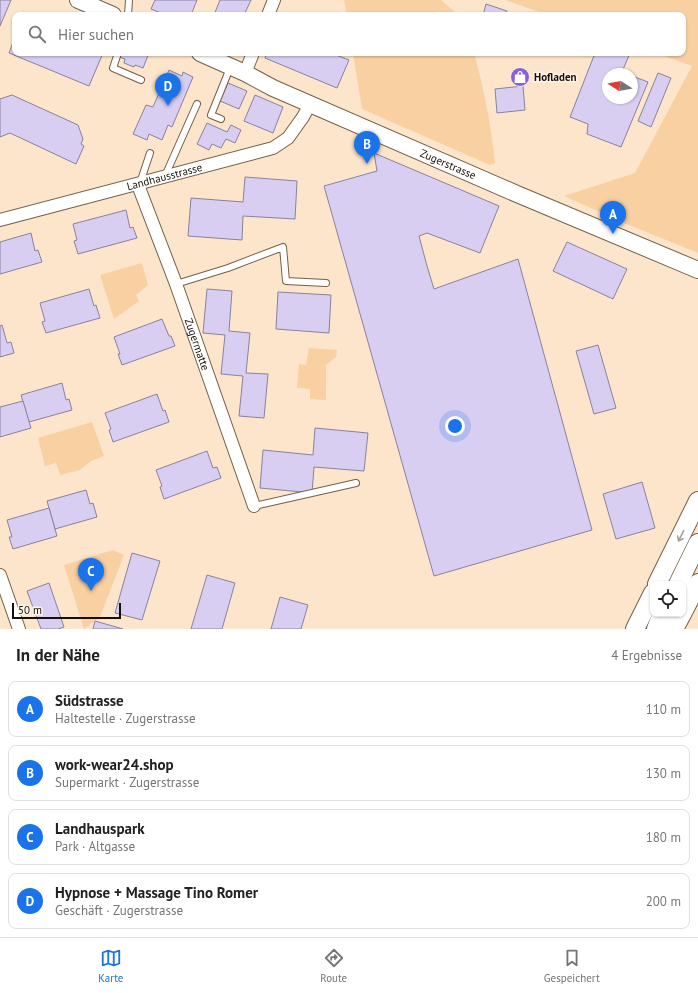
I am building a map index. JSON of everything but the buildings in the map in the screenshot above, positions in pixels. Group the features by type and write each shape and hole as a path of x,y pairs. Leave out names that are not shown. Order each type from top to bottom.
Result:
{"main road":[{"path":"658,581 698,501"},
{"path":"679,581 698,543"},
{"path":"686,606 698,583"},
{"path":"635,629 650,599"},
{"path":"661,624 674,617"}],"street":[{"path":"269,12 274,0"},
{"path":"87,2 107,12"},
{"name":"Zugerstrasse","path":"207,56 273,88 517,194 698,270"},
{"path":"238,70 250,56"},
{"name":"Landhausstrasse","path":"0,220 273,148 288,138 310,104"},
{"name":"Zugermatte","path":"139,184 176,284 254,506"},
{"path":"0,575 20,629"}],"lane":[{"path":"128,0 128,12"},
{"path":"117,56 113,68 141,80"},
{"path":"221,119 211,115 238,70"},
{"path":"164,177 196,104"},
{"path":"139,184 150,153"},
{"path":"176,284 228,268 283,247 286,281 326,283"},
{"path":"254,506 356,483"}],"shaded area":[{"path":"344,0 441,0 455,12 346,12"},
{"path":"505,0 698,0 698,253 622,222 564,196 635,173 692,66 664,56 686,56 686,12 539,12"},
{"path":"353,56 475,56 487,108 495,163 490,165 362,109"},
{"path":"142,263 148,285 136,295 139,301 114,319 100,275"},
{"path":"309,348 337,350 336,357 326,365 326,400 310,399 310,389 297,388 299,364 306,365"},
{"path":"92,422 104,456 91,461 80,470 60,475 56,463 45,466 38,438"},
{"path":"113,550 124,555 100,617 84,629 64,565"}],"place":[{"name":"Hofladen","path":"520,77"},
{"name":"Hypnose + Massage Tino Romer","path":"168,106"},
{"name":"work-wear24.shop","path":"367,164"},
{"name":"Südstrasse","path":"613,234"},
{"name":"Landhauspark","path":"91,591"}]}
